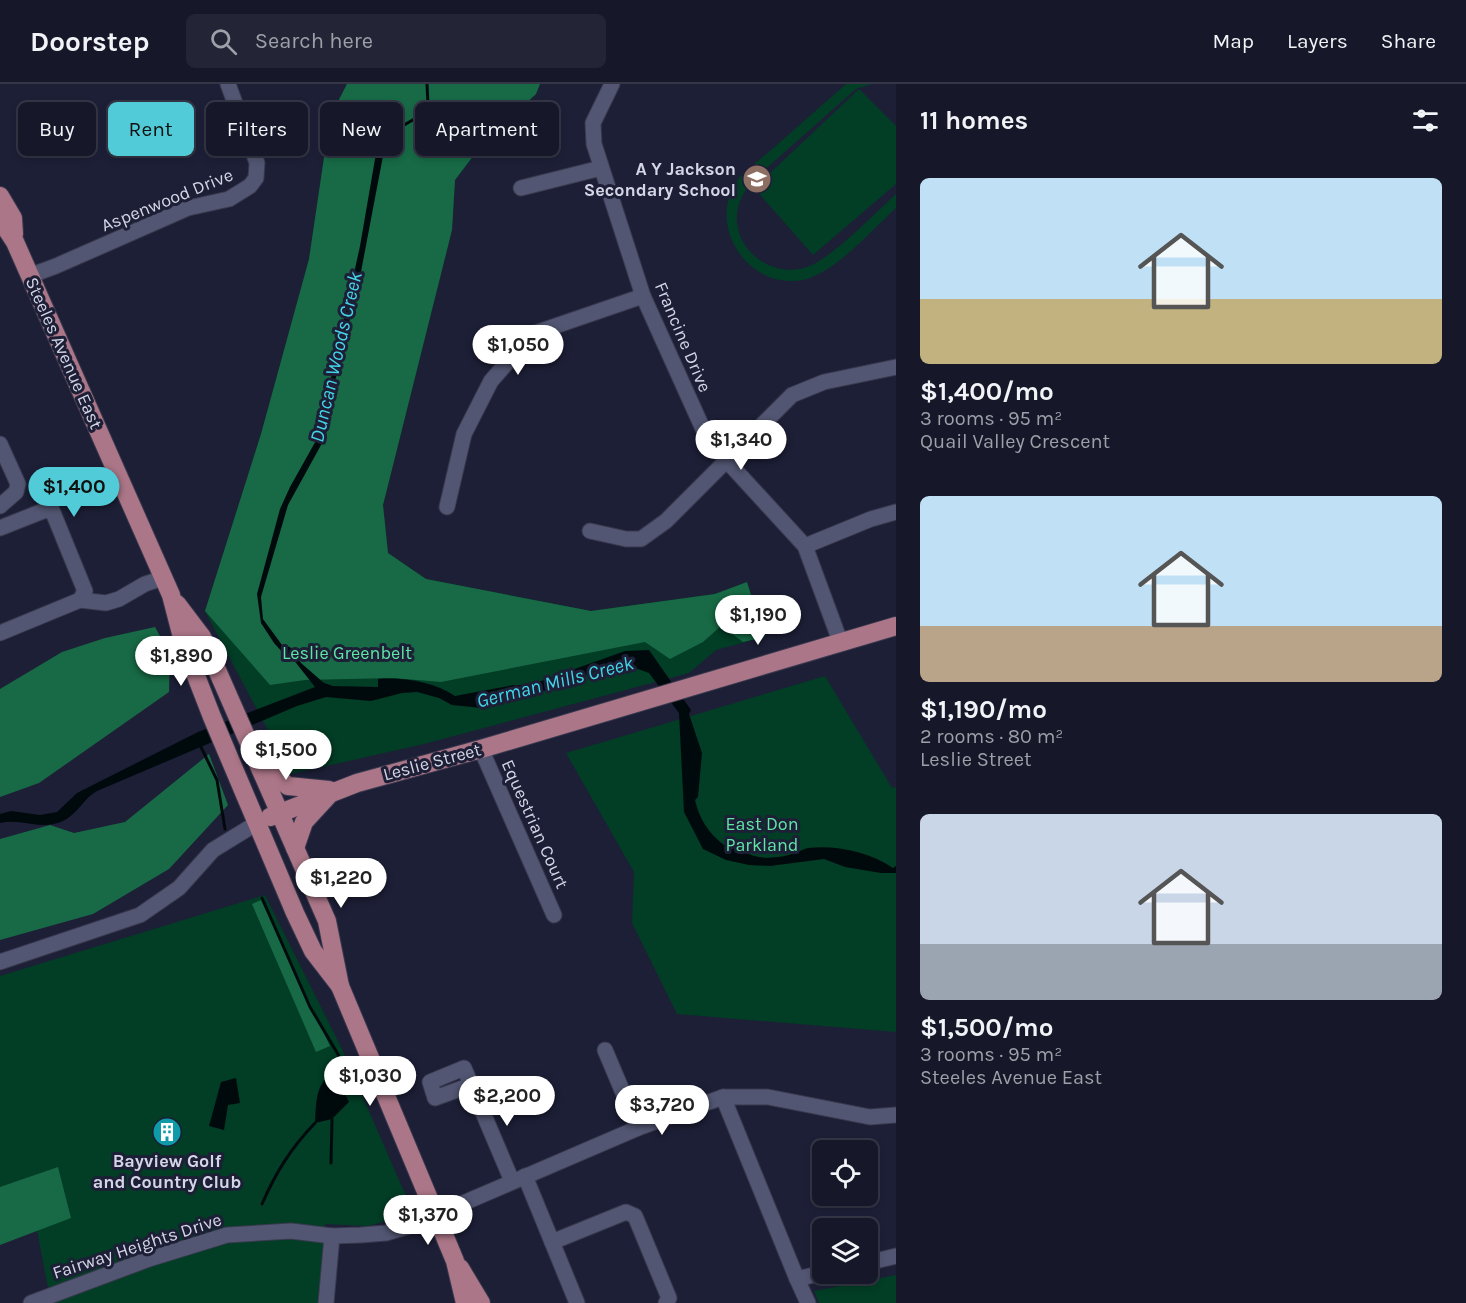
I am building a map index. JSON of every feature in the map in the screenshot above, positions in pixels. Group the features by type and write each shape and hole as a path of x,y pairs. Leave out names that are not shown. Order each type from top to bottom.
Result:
{"main road":[{"name":"Steeles Avenue East","path":"0,196 13,218 15,242"},
{"name":"Steeles Avenue East","path":"0,219 15,242 171,595 184,645 212,717 305,936 313,951 340,986"},
{"name":"Steeles Avenue East","path":"171,595 202,637 251,746 327,921 340,986 434,1215 455,1261 481,1303"},
{"name":"Leslie Street","path":"257,823 334,791 896,626"},
{"path":"258,763 288,786 334,791"},
{"path":"295,848 304,822 312,811 334,791"},
{"name":"Steeles Avenue East","path":"455,1261 465,1303"}],"street":[{"name":"Aspenwood Drive","path":"29,276 188,208 229,199 250,186 256,178 257,163 228,84"},
{"name":"Francine Drive","path":"612,84 593,123 594,144 643,297 703,429 728,461 805,546 840,641"},
{"path":"521,188 602,168"},
{"path":"447,507 464,434 491,381 532,334 643,297"},
{"path":"590,531 626,539 641,539 666,521 792,395 824,382 896,367"},
{"path":"0,444 18,484 15,492 0,506"},
{"path":"0,528 43,511 52,510 81,578 85,591 80,600"},
{"path":"805,546 871,519 896,512"},
{"path":"0,633 80,600 106,603 163,578"},
{"name":"Equestrian Court","path":"481,749 554,915"},
{"name":"Leslie Street","path":"0,962 140,915 179,888 213,850 257,823"},
{"path":"605,1050 638,1128"},
{"path":"471,1085 552,1242 577,1303"},
{"path":"807,1303 723,1097 768,1097 870,1117 896,1115"},
{"name":"Fairway Heights Drive","path":"31,1303 149,1259 227,1235 291,1231 332,1236 386,1233 410,1226 638,1128 723,1097"},
{"path":"552,1242 626,1212 635,1216 669,1298 666,1303"},
{"path":"326,1303 332,1236"},
{"path":"878,1260 896,1256"},
{"path":"797,1279 812,1275"}],"green space":[{"name":"Leslie Greenbelt","path":"347,84 540,84 536,94 527,102 415,102 415,156 473,156 455,180 452,230 383,505 388,553 426,579 591,611 715,594 747,582 764,637 716,650 689,673 424,744 291,774 205,611 261,434 309,259 324,156 403,156 403,102 338,102"},
{"name":"Leslie Greenbelt","path":"347,84 540,84 536,94 527,102 415,102 415,156 473,156 455,180 452,230 383,505 388,553 426,579 591,611 715,594 747,582 764,637 743,642 721,626 703,642 670,659 645,642 441,682 393,678 305,680 270,685 205,611 261,434 309,259 324,156 403,156 403,102 338,102"},
{"path":"846,84 872,84 856,89 751,182 738,209 739,232 751,253 760,260 771,266 795,270 807,267 828,255 853,235 896,194 896,208 852,250 815,276 803,280 783,281 766,275 750,265 738,252 730,235 727,217 729,199 744,172"},
{"path":"859,89 896,126 896,184 813,255 754,188"},
{"path":"155,627 170,654 169,692 39,783 0,797 0,689 62,652 105,638"},
{"name":"East Don Parkland","path":"825,676 892,788 896,787 896,1032 677,1014 632,923 634,872 566,753"},
{"path":"209,754 228,805 169,869 93,914 0,940 0,839 50,825 74,833 125,822"},
{"name":"Bayview Golf and Country Club","path":"265,895 342,1049 402,1187 416,1213 368,1226 325,1224 321,1303 51,1303 35,1220 0,1230 0,976"},
{"path":"261,900 330,1046 316,1052 252,904"},
{"path":"58,1167 71,1218 0,1245 0,1187"},
{"path":"896,1275 896,1303 819,1303 814,1291 850,1284 878,1284 878,1279"}],"water":[{"name":"German Mills Creek","path":"376,156 383,156 360,277 329,406 326,436 288,505 261,597 263,619 282,645 290,647 301,663 324,683 333,686 378,687 378,679 398,679 428,684 455,696 514,685 530,685 625,651 649,650 691,710 689,714 702,753 698,797 695,800 705,825 718,840 724,845 735,843 740,849 754,856 770,858 819,847 852,851 884,862 893,868 896,866 896,873 845,867 824,859 770,866 749,865 726,860 703,849 684,812 679,713 649,673 638,669 594,672 551,689 482,708 452,705 439,698 417,692 402,693 371,701 326,697 297,706 97,791 65,820 48,825 0,823 0,814 11,811 40,815 57,812 77,793 198,732 315,687 289,654 284,654 274,643 261,623 257,594 280,509 318,437 360,246"},
{"path":"331,1075 336,1076 349,1102 332,1119 315,1123 319,1090"},
{"path":"236,1078 240,1103 228,1105 224,1130 209,1126 221,1082"}],"waterway":[{"name":"Duncan Woods Creek","path":"403,126 416,118 428,105 427,84"},
{"path":"200,745 217,780 225,829"},
{"path":"262,898 310,1007 339,1056 338,1079"},
{"path":"331,1163 332,1119"},
{"path":"262,1204 285,1161 315,1123"}],"place":[{"name":"A Y Jackson Secondary School","path":"757,179"},
{"name":"Bayview Golf and Country Club","path":"167,1132"}]}
